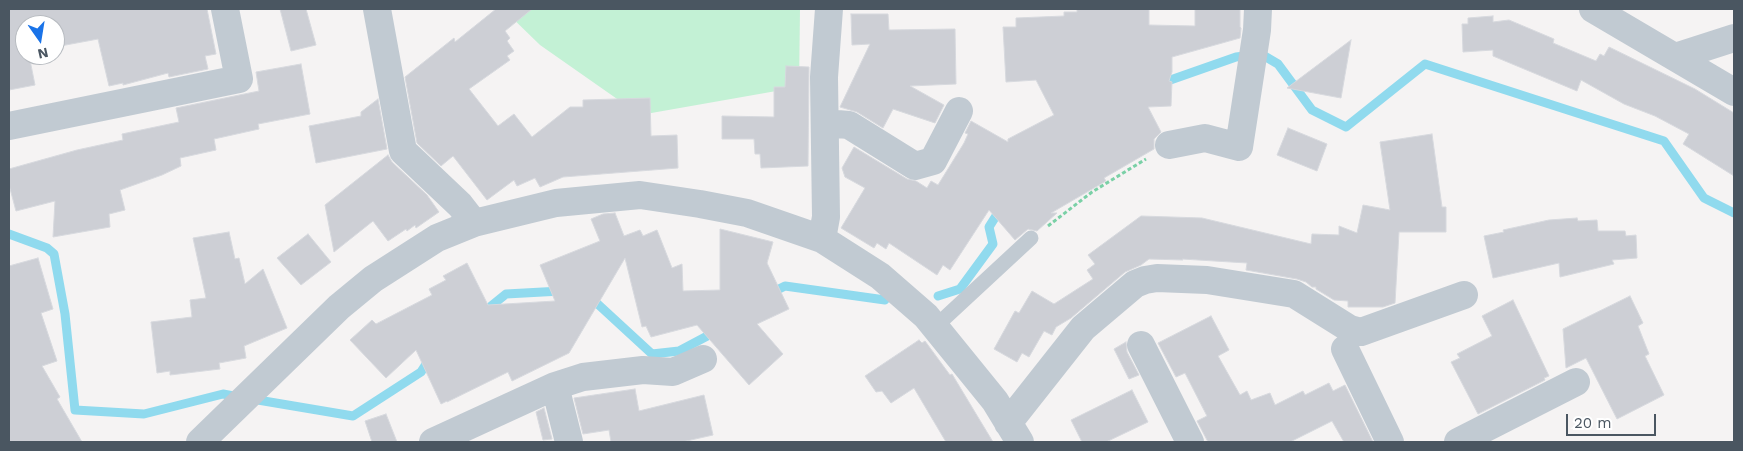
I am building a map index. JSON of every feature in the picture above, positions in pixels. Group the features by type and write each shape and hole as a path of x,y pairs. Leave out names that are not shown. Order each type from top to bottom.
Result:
{"street":[{"path":"9,126 239,79 225,9"},
{"path":"377,9 403,151 460,204 474,223"},
{"path":"822,240 826,217 824,77 829,9"},
{"path":"1593,9 1734,92"},
{"path":"1169,145 1205,138 1239,147 1257,19"},
{"path":"1674,57 1734,38"},
{"path":"825,123 848,124 915,166 933,162 959,111"},
{"path":"200,442 339,307 372,279 437,238 474,223 556,203 640,195 747,213 822,240 880,276 926,316 995,401 1014,432 1083,328 1134,284 1145,280 1157,278 1207,280 1294,294 1350,329 1361,332 1464,295"},
{"path":"1141,345 1190,442"},
{"path":"1345,350 1390,442"},
{"path":"433,442 555,386 584,377 643,370 673,372 703,359"},
{"path":"1458,442 1576,382"},
{"path":"555,386 569,442"}],"lane":[{"path":"935,328 1031,238"}],"path":[{"path":"1031,238 1092,192 1169,145"}],"green space":[{"path":"503,9 800,9 799,87 640,115 540,45"}],"building":[{"path":"9,9 207,9 216,54 205,56 208,69 169,77 168,73 123,85 123,83 109,86 98,39 65,45 65,15 15,15 15,65 31,65 35,85 9,90"},
{"path":"280,9 306,9 316,45 291,51"},
{"path":"496,9 532,9 505,31 510,38 507,41 514,51 507,56 510,60 469,89 498,126 514,114 532,137 570,107 583,107 583,100 650,98 651,136 677,135 678,168 563,177 540,187 535,178 517,186 514,180 487,200 453,156 441,166 417,143 405,77 454,38 455,42"},
{"path":"1077,9 1149,9 1149,25 1195,26 1195,9 1240,9 1240,38 1172,57 1172,72 1169,81 1172,82 1171,106 1148,107 1161,132 1154,139 1154,149 1104,178 1106,181 1051,213 1057,213 1037,231 1028,229 1015,240 989,210 950,270 943,265 937,275 889,243 886,249 877,243 874,248 841,228 865,188 845,177 842,168 854,147 907,179 916,181 927,188 931,181 938,185 964,143 968,134 965,133 971,121 1008,142 1008,139 1054,115 1036,80 1006,82 1003,27 1016,27 1016,18 1064,16 1064,12 1077,12"},
{"path":"851,14 888,14 889,30 955,29 956,84 910,86 944,105 935,123 893,109 883,128 857,112 840,107 870,44 852,45"},
{"path":"1493,16 1493,22 1509,20 1554,39 1553,43 1596,61 1600,54 1604,56 1609,47 1695,89 1734,113 1734,176 1683,144 1689,134 1655,116 1624,104 1581,80 1577,91 1493,56 1493,50 1463,52 1462,24 1468,24 1468,18"},
{"path":"1351,40 1341,98 1287,88"},
{"path":"301,64 310,114 258,124 259,129 214,139 216,150 180,158 181,166 120,190 125,210 109,214 110,227 53,237 55,201 16,211 9,185 9,169 77,150 123,140 122,134 179,122 176,108 259,91 256,72"},
{"path":"786,66 809,67 808,166 761,168 760,154 755,154 754,139 722,139 722,116 774,117 774,87 785,87"},
{"path":"378,99 387,149 316,163 309,126 361,116 361,112"},
{"path":"1288,128 1327,144 1317,171 1277,155"},
{"path":"1432,134 1442,207 1446,207 1446,232 1399,232 1395,303 1383,307 1348,307 1348,301 1334,300 1306,282 1246,270 1247,263 1149,259 1125,272 1071,318 1056,327 1052,335 1044,331 1029,357 1022,353 1017,362 994,349 1015,311 1019,313 1032,291 1054,304 1093,279 1087,270 1095,264 1088,255 1141,216 1202,218 1311,244 1312,234 1339,235 1339,226 1357,233 1363,205 1390,210 1380,142"},
{"path":"388,155 392,162 427,195 439,212 416,228 415,225 407,231 406,229 388,241 373,221 334,252 325,205"},
{"path":"615,213 624,236 640,230 643,236 657,230 672,268 682,264 683,291 720,290 720,229 773,242 767,263 789,309 757,324 783,354 749,385 697,325 651,337 646,326 642,327 625,258 569,353 512,381 508,372 441,404 416,350 386,378 350,340 372,320 376,324 432,295 429,289 446,280 443,276 467,263 488,305 555,301 540,265 600,241 591,219 603,214"},
{"path":"1577,218 1578,221 1597,220 1598,231 1625,231 1626,236 1636,235 1637,258 1612,260 1614,264 1560,277 1559,263 1493,278 1484,236 1549,220"},
{"path":"229,232 235,259 239,258 245,284 263,269 287,328 244,346 246,358 219,363 220,369 170,375 170,371 157,373 151,322 192,317 190,300 206,298 193,238"},
{"path":"308,234 331,262 301,285 277,258"},
{"path":"38,258 53,309 41,313 57,361 42,366 60,397 57,399 82,442 9,442 9,266"},
{"path":"1630,296 1643,323 1638,326 1649,354 1645,356 1664,395 1617,419 1586,358 1566,368 1563,329"},
{"path":"1513,300 1549,376 1544,378 1545,380 1478,414 1451,362 1460,358 1457,354 1492,336 1482,316"},
{"path":"1211,316 1229,350 1218,356 1240,395 1247,391 1251,400 1270,393 1275,405 1303,391 1305,395 1329,383 1333,391 1345,385 1373,442 1344,442 1332,421 1290,442 1208,442 1197,421 1207,416 1185,373 1176,377 1158,343"},
{"path":"919,340 922,343 925,341 950,375 952,374 993,442 946,442 914,388 891,403 882,391 876,392 865,376"},
{"path":"1126,342 1127,352 1139,375 1129,379 1114,349"},
{"path":"635,389 639,411 704,395 713,435 682,442 611,442 609,430 583,434 574,398"},
{"path":"1132,390 1148,422 1106,442 1082,442 1071,420"},
{"path":"544,408 552,439 543,440 536,412"},
{"path":"386,414 397,442 372,442 365,421"}],"waterway":[{"path":"1159,84 1236,57 1261,54 1278,64 1312,110 1346,127 1425,64 1664,141 1704,198 1734,213"},
{"path":"938,296 960,289 993,244 989,227 1001,208"},
{"path":"9,234 47,248 54,254 65,314 75,410 144,414 223,394 239,397"},
{"path":"769,294 785,286 885,300"},
{"path":"485,311 506,294 561,291"},
{"path":"589,296 652,354 679,351 715,330"},
{"path":"252,399 353,416 421,372 430,358"}]}
